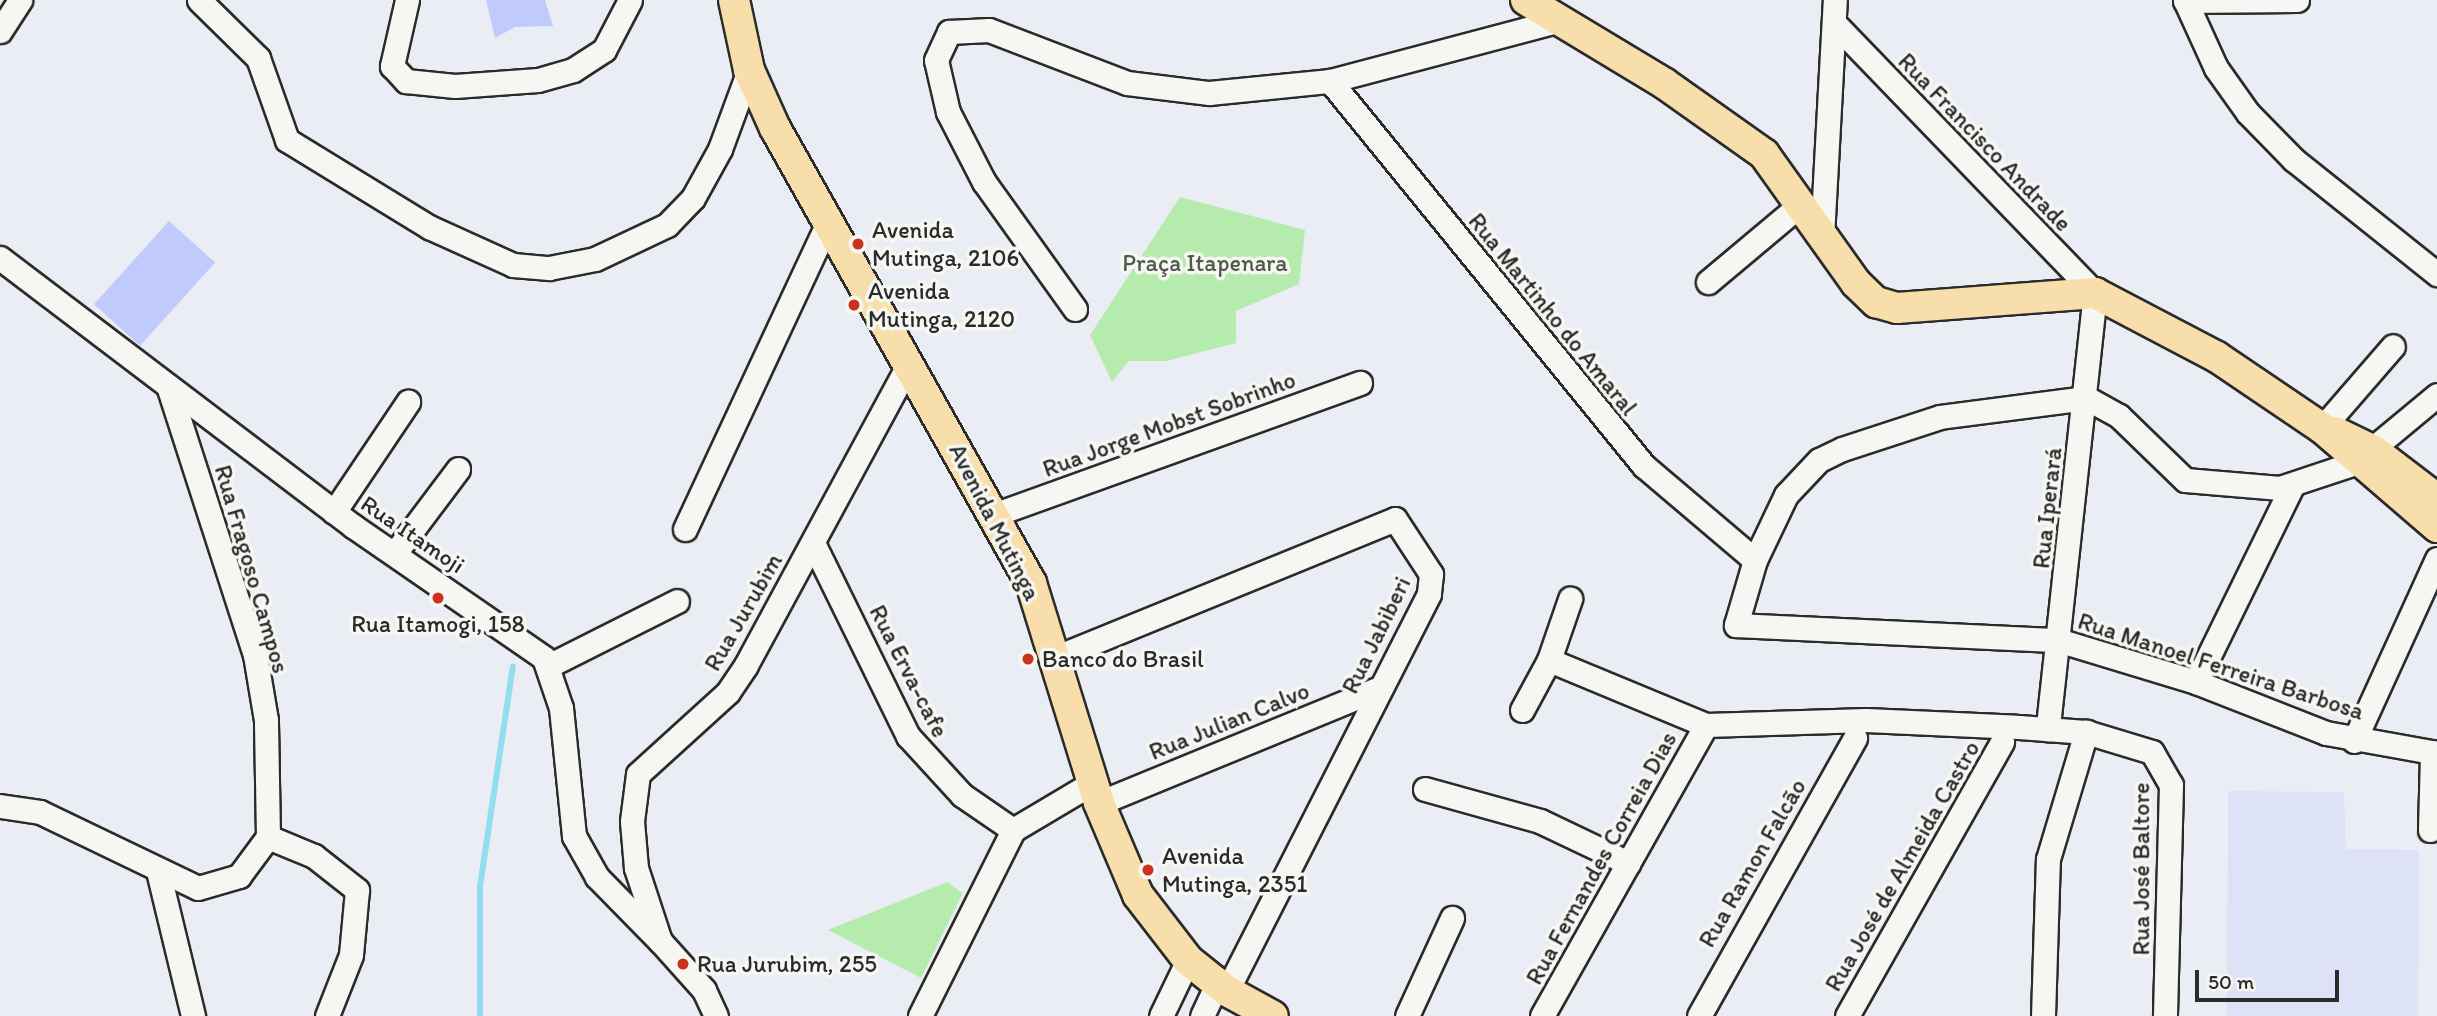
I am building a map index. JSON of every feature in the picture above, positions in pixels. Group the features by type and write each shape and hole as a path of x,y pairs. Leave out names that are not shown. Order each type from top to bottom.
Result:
{"main road":[{"name":"Avenida Mutinga","path":"734,0 749,71 825,227 996,514 1057,657 1096,793 1138,895 1188,960 1222,988 1273,1016"},
{"path":"1525,0 1741,134 1764,154 1856,283 1885,306 2095,293 2217,357 2364,457 2437,499"},
{"path":"2364,457 2437,527"}],"street":[{"path":"0,31 20,0"},
{"path":"199,0 258,58 287,139 429,227 513,265 549,268 595,259 667,225 693,198 720,149 749,71"},
{"path":"407,0 392,66 406,81 455,86 538,80 573,70 604,50 630,0"},
{"path":"1822,237 1838,27 1835,0"},
{"path":"2297,0 2185,1 2216,68 2248,113 2294,160 2437,274"},
{"path":"1075,309 984,182 948,112 936,60 949,32 971,27 1024,39 1127,83 1164,90 1209,93 1330,81 1561,20"},
{"name":"Rua Francisco Andrade","path":"1838,27 2095,293"},
{"name":"Rua Martinho do Amaral","path":"1330,81 1644,466 1755,560"},
{"path":"1708,282 1801,204"},
{"path":"685,528 825,227"},
{"name":"Rua Itamoji","path":"0,258 334,512 550,665"},
{"name":"Rua Iperará","path":"2048,729 2086,398 2095,293"},
{"path":"2322,428 2393,346"},
{"name":"Rua Jurubim","path":"716,1016 704,990 660,941 636,868 632,821 638,774 728,692 813,543 908,365"},
{"name":"Rua Jorge Mobst Sobrinho","path":"996,514 1360,383"},
{"name":"Rua Fragoso Campos","path":"169,388 255,655 266,720 268,837"},
{"path":"1755,560 1786,495 1819,460 1940,417 2086,398 2108,407 2185,480 2292,486 2364,457 2437,395"},
{"path":"334,512 408,402"},
{"path":"395,553 458,469"},
{"path":"2196,682 2292,486"},
{"name":"Rua Jabiberi","path":"1057,657 1391,520 1401,521 1433,581 1222,988 1202,1016"},
{"name":"Rua Erva-cafe","path":"813,543 908,736 962,795 1013,830"},
{"path":"2354,741 2437,559"},
{"name":"Rua Manoel Ferreira Barbosa","path":"1755,560 1736,625 2058,640 2196,682 2354,741 2434,753"},
{"path":"1522,710 1549,660 1570,599"},
{"path":"660,941 597,877 575,836 561,708 550,665 677,601"},
{"path":"1549,660 1706,725"},
{"name":"Rua Julian Calvo","path":"1013,830 1096,793 1379,688"},
{"name":"Rua José Baltore","path":"1706,725 1866,720 2048,729 2086,732 2152,752 2168,772 2165,1016"},
{"name":"Rua Fernandes Correia Dias","path":"1542,1016 1706,725"},
{"path":"2043,1016 2048,859 2086,732"},
{"name":"Rua Ramon Falcão","path":"1699,1016 1855,738"},
{"name":"Rua José de Almeida Castro","path":"1847,1016 2002,742"},
{"path":"2430,830 2434,753"},
{"path":"1425,789 1539,821 1628,863"},
{"path":"0,806 40,812 184,885 218,887 239,876 268,837 322,861 357,890 351,955 327,1016"},
{"path":"920,1016 1013,830"},
{"path":"158,871 193,1016"},
{"path":"1406,1016 1452,918"},
{"path":"1161,1016 1188,960"}],"shaded area":[{"path":"2228,791 2344,792 2346,849 2419,850 2418,1016 2227,1016"}],"green space":[{"name":"Praça Itapenara","path":"1180,197 1305,230 1299,284 1236,311 1236,343 1166,361 1129,361 1112,382 1090,335"},
{"path":"947,882 963,893 921,978 828,930"}],"building":[{"path":"486,0 545,0 553,26 515,27 495,38"},
{"path":"169,221 215,262 140,346 94,304"}],"waterway":[{"path":"480,1016 480,886 513,666"}],"place":[{"name":"Avenida Mutinga, 2106","path":"858,244"},
{"name":"Avenida Mutinga, 2120","path":"854,305"},
{"name":"Rua Itamogi, 158","path":"438,598"},
{"name":"Banco do Brasil","path":"1028,659"},
{"name":"Avenida Mutinga, 2351","path":"1148,870"},
{"name":"Rua Jurubim, 255","path":"683,964"}]}
